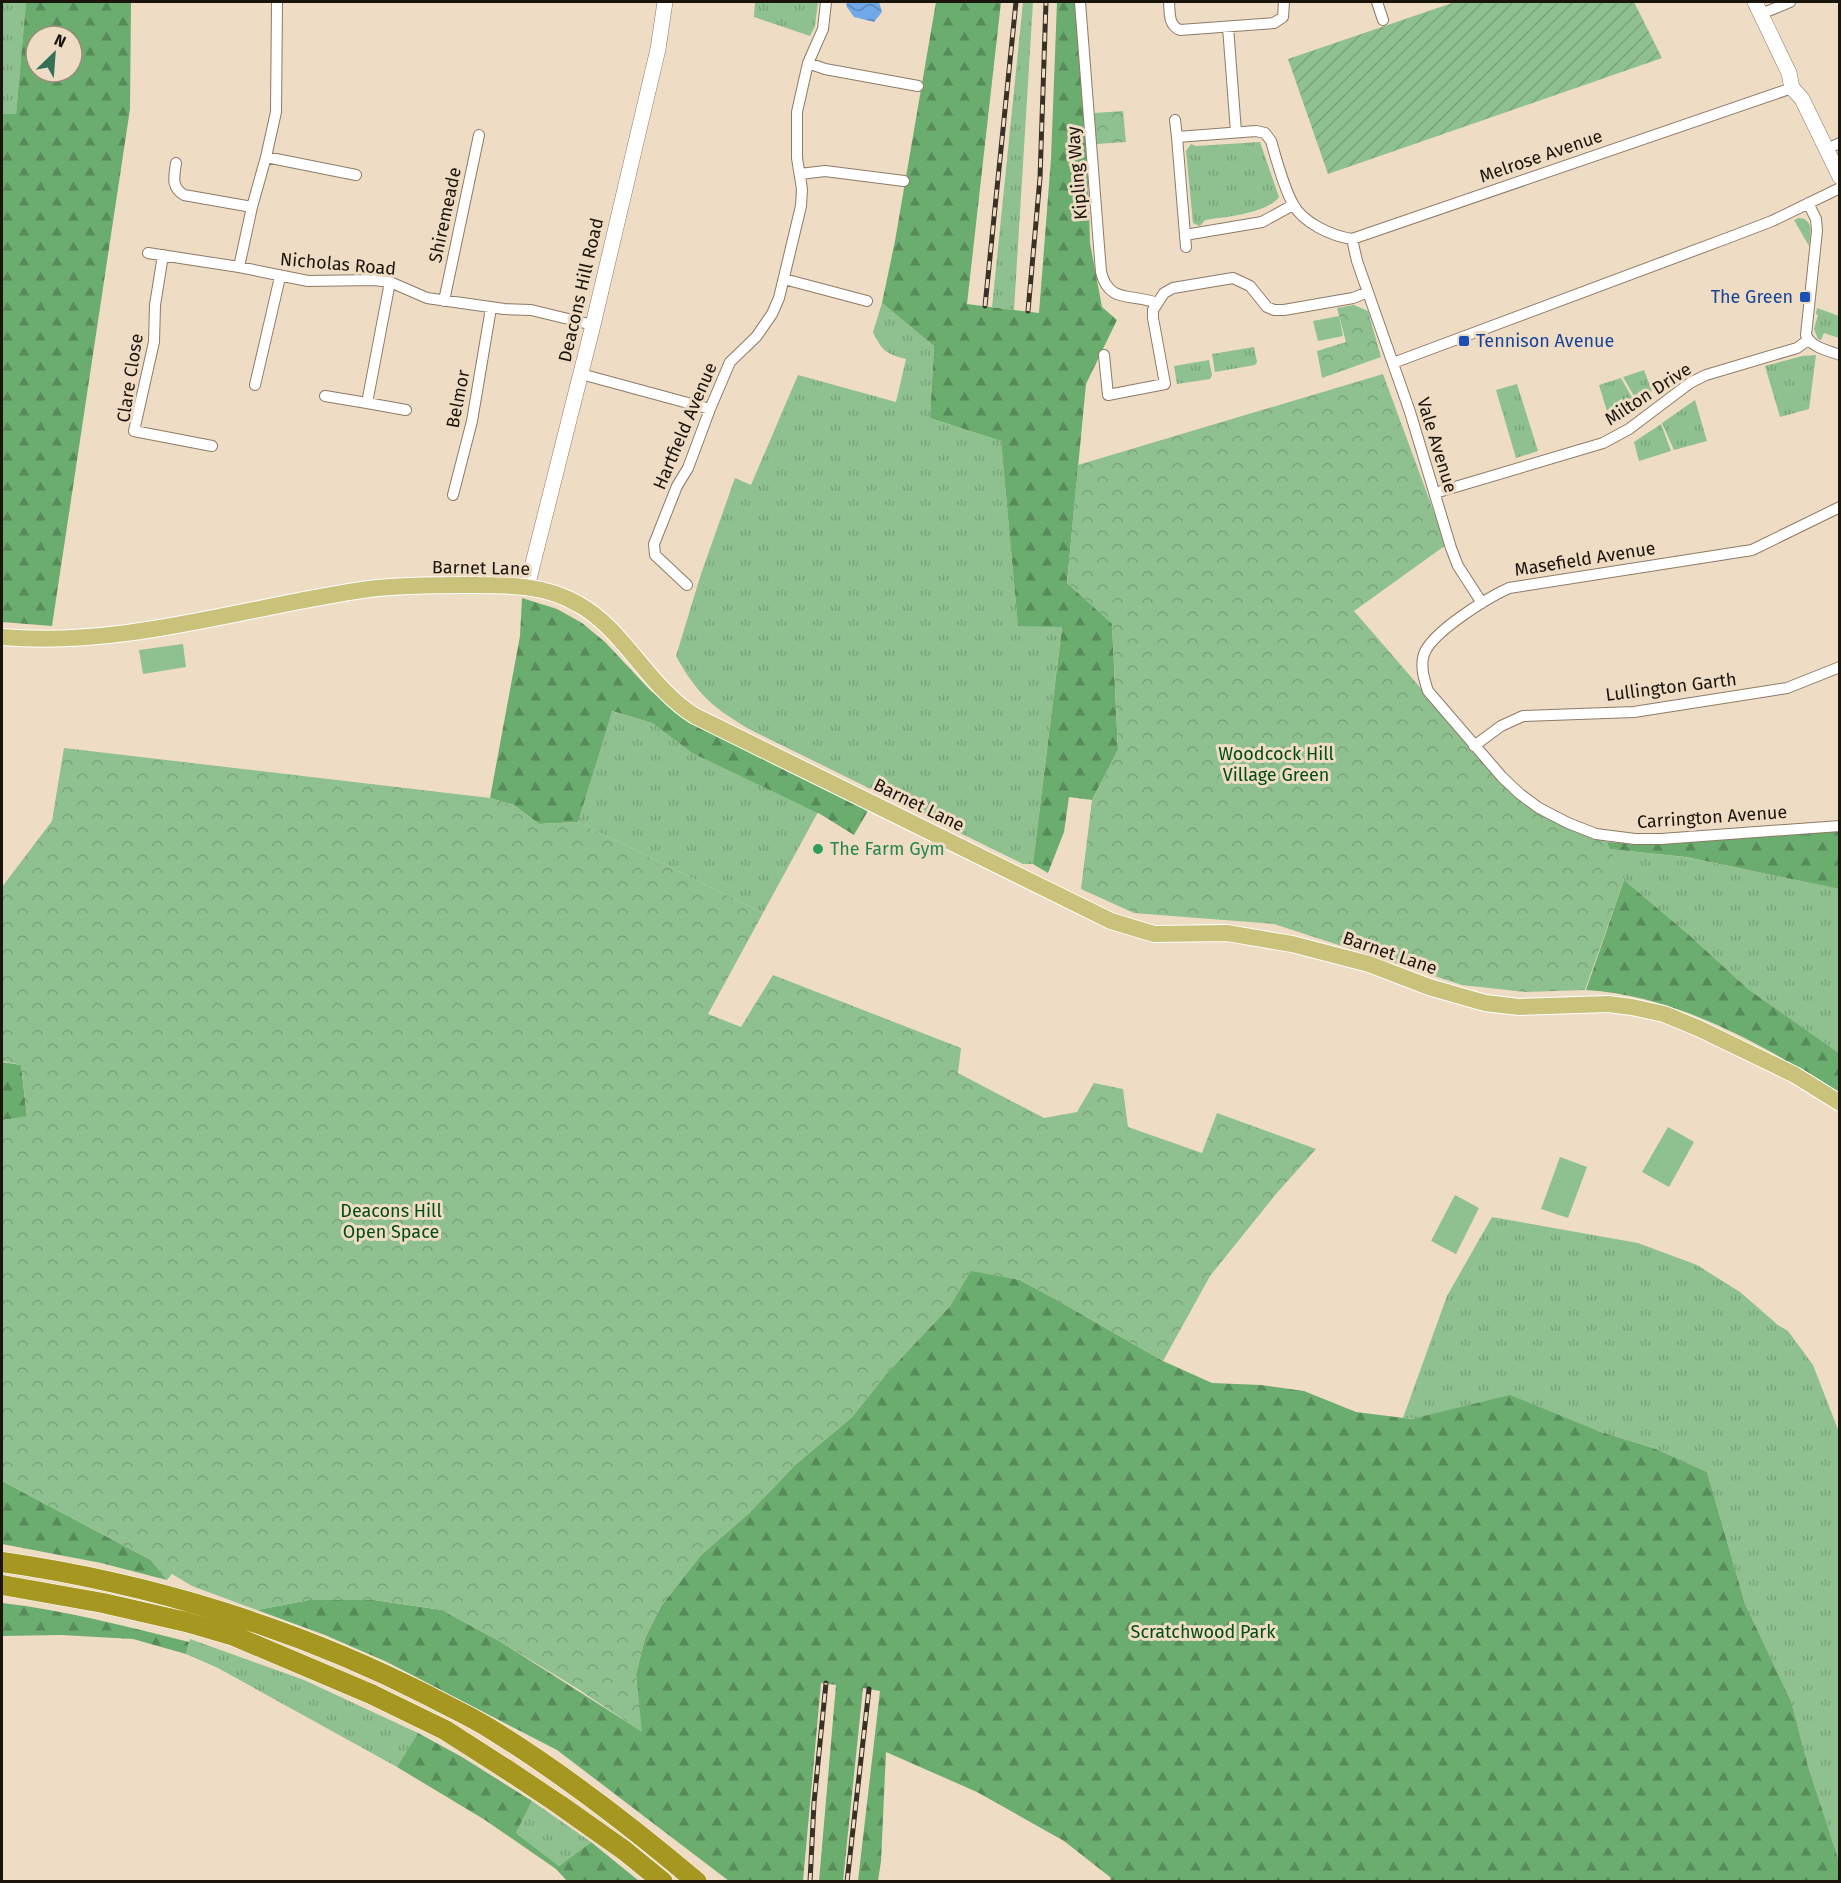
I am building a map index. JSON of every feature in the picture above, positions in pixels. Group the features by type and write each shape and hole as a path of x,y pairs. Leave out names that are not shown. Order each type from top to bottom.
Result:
{"highway":[{"path":"2,1562 110,1581 225,1613 296,1637 398,1680 488,1727 564,1778 697,1881"},
{"path":"2,1585 103,1603 234,1636 371,1694 445,1730 497,1763 625,1851 663,1881"}],"main road":[{"name":"Barnet Lane","path":"2,637 33,640 163,628 371,589 434,585 527,587 560,595 596,616 665,694 695,716 1111,921 1154,934 1227,933 1292,944 1369,964 1429,987 1485,1003 1518,1007 1608,1005 1632,1007 1664,1014 1795,1075 1839,1103"}],"street":[{"path":"239,267 278,98 277,2"},
{"name":"Deacons Hill Road","path":"527,587 593,325 658,49 666,2"},
{"name":"Hartfield Avenue","path":"687,585 656,555 654,544 677,486 688,468 730,362 756,337 772,314 779,298 801,206 802,189 796,135 797,112 808,63 823,29 826,2"},
{"name":"Kipling Way","path":"1080,2 1101,272 1104,283 1115,295 1146,298 1157,303"},
{"path":"1169,2 1170,22 1177,29 1274,23 1285,12 1284,2"},
{"path":"1377,2 1383,20"},
{"path":"1790,2 1758,8 1789,73 1792,88 1802,99 1833,146 1839,177"},
{"path":"1228,27 1236,132"},
{"path":"808,63 825,69 918,86"},
{"name":"Melrose Avenue","path":"1352,239 1792,88"},
{"path":"1175,120 1186,247"},
{"path":"1104,356 1108,395 1165,384 1153,318 1157,303 1164,293 1173,288 1233,278 1250,286 1264,305 1274,310 1353,298 1368,292 1352,239 1316,226 1304,218 1293,205 1271,141 1265,133 1256,131 1177,137"},
{"name":"Shiremeade","path":"444,301 479,135"},
{"path":"266,157 356,175"},
{"path":"176,163 173,182 177,190 184,195 252,207"},
{"path":"800,174 825,171 904,181"},
{"path":"1393,363 1772,221 1839,188"},
{"path":"1808,203 1816,219 1817,231 1806,330 1808,340 1819,348 1839,355"},
{"path":"1185,235 1262,222 1293,205"},
{"name":"Nicholas Road","path":"148,253 239,267 308,281 374,280 390,282 427,298 491,308 531,310 593,325"},
{"name":"Clare Close","path":"163,255 155,305 154,342 134,431 212,446"},
{"path":"255,385 280,277"},
{"path":"784,279 867,302"},
{"path":"367,403 390,282"},
{"name":"Vale Avenue","path":"1368,292 1458,566 1482,603"},
{"name":"Belmor","path":"453,495 472,421 491,308"},
{"name":"Milton Drive","path":"1435,493 1603,443 1629,429 1690,383 1706,375 1797,348 1808,340"},
{"path":"581,374 710,409"},
{"path":"325,396 406,410"},
{"name":"Masefield Avenue","path":"1474,746 1428,691 1422,675 1424,654 1432,640 1482,603 1509,588 1523,585 1752,550 1839,507"},
{"name":"Lullington Garth","path":"1474,746 1501,726 1523,716 1634,712 1787,688 1839,667"},
{"name":"Carrington Avenue","path":"1474,746 1502,777 1539,808 1596,834 1635,839 1661,839 1839,826"}],"green space":[{"path":"2,2 26,2 16,114 2,114"},
{"path":"26,2 131,2 130,109 52,626 2,622 2,114 16,114 24,24 24,84 84,84 84,24 24,24"},
{"path":"755,2 818,2 815,26 810,36 754,17"},
{"path":"936,2 1001,2 967,304 1039,313 1051,159 1057,2 1075,2 1087,148 1090,243 1102,307 1117,320 1086,384 1067,583 1112,623 1118,750 1092,800 1069,797 1064,832 1048,873 1033,864 1062,627 1018,626 1001,441 930,418 934,346 882,303 895,241"},
{"path":"1023,2 1033,2 1014,310 992,307"},
{"path":"1455,2 1634,2 1662,58 1328,174 1288,59"},
{"path":"1123,111 1126,142 1096,144 1094,113"},
{"path":"1260,142 1279,197 1273,203 1255,211 1205,220 1200,226 1193,223 1186,151 1191,144 1196,146"},
{"path":"1804,219 1809,225 1809,246 1794,220"},
{"path":"882,303 934,346 930,418 1001,441 1018,625 1062,626 1033,864 1023,864 749,729 725,714 706,698 676,656 701,574 735,478 751,485 798,375 896,402 906,359 885,351 873,332"},
{"path":"1354,305 1368,311 1381,357 1322,378 1317,351 1346,342 1337,308"},
{"path":"1817,308 1839,316 1839,338 1824,333 1821,340 1818,339 1814,329 1818,315 1816,314"},
{"path":"1339,316 1343,336 1318,341 1313,321"},
{"path":"1254,347 1257,362 1255,365 1215,372 1212,354"},
{"path":"1816,355 1809,409 1780,417 1765,366 1802,356"},
{"path":"1209,360 1212,375 1210,379 1177,384 1174,366"},
{"path":"1644,370 1652,391 1637,401 1623,377"},
{"name":"Woodcock Hill Village Green","path":"1383,374 1446,545 1354,611 1502,782 1526,804 1607,842 1624,880 1585,990 1525,992 1462,985 1274,924 1134,913 1081,889 1092,800 1118,750 1112,624 1067,583 1078,465"},
{"path":"1682,376 1683,378 1657,396 1652,385"},
{"path":"1621,378 1635,403 1610,421 1599,385"},
{"path":"1517,384 1538,451 1516,458 1496,390"},
{"path":"1695,400 1707,441 1674,450 1662,423"},
{"path":"1661,424 1671,451 1639,461 1634,442"},
{"path":"522,598 557,609 582,623 605,642 650,690 686,719 869,809 854,835 820,814 692,753 652,723 612,711 578,822 539,824 514,805 490,798 520,636"},
{"path":"183,644 186,667 143,674 139,650"},
{"path":"611,711 652,723 692,753 818,812 763,913 578,822"},
{"name":"Deacons Hill Open Space","path":"64,748 490,798 514,805 539,824 578,822 763,913 708,1014 741,1027 773,975 961,1048 958,1073 1044,1118 1077,1112 1094,1083 1123,1089 1128,1127 1202,1153 1217,1113 1316,1149 1276,1194 1210,1276 1163,1361 1020,1280 971,1271 950,1306 887,1373 852,1417 795,1465 749,1513 701,1555 661,1606 645,1638 636,1674 642,1732 578,1689 501,1642 442,1610 374,1600 309,1600 257,1610 192,1586 172,1574 167,1580 151,1560 2,1481 2,1120 27,1116 21,1065 2,1061 2,887 52,821"},
{"path":"1839,829 1839,889 1686,857 1609,849 1607,842 1642,844"},
{"path":"1609,849 1685,857 1839,889 1839,1053 1748,989 1624,880"},
{"path":"1624,880 1748,989 1839,1053 1839,1093 1780,1057 1718,1025 1654,1002 1620,994 1586,990"},
{"path":"2,1062 21,1065 27,1117 2,1120"},
{"path":"1668,1127 1694,1142 1669,1187 1642,1172"},
{"path":"1560,1157 1587,1167 1568,1218 1541,1209"},
{"path":"1455,1195 1479,1208 1456,1254 1431,1241"},
{"path":"1492,1217 1638,1243 1697,1265 1740,1292 1788,1331 1813,1365 1839,1432 1839,1861 1808,1766 1791,1701 1745,1604 1707,1472 1656,1449 1598,1431 1403,1418 1447,1296"},
{"name":"Scratchwood Park","path":"971,1270 1020,1280 1163,1361 1212,1383 1261,1385 1304,1391 1356,1412 1412,1419 1510,1395 1598,1431 1656,1449 1707,1472 1745,1604 1791,1701 1808,1766 1839,1861 1839,1881 1111,1881 1110,1877 1064,1841 977,1792 886,1752 878,1881 858,1881 880,1691 863,1688 843,1881 819,1881 836,1685 821,1683 803,1881 729,1881 557,1750 387,1662 325,1635 257,1610 309,1600 374,1600 442,1610 501,1642 641,1731 636,1674 645,1638 661,1606 701,1555 749,1513 795,1465 852,1417 887,1373 950,1306"},
{"path":"2,1481 151,1560 167,1580 101,1563 2,1544"},
{"path":"2,1603 73,1614 189,1642 186,1654 133,1639 61,1635 2,1636"},
{"path":"190,1639 304,1680 418,1733 397,1767 218,1668 186,1654"},
{"path":"418,1733 462,1757 532,1801 516,1833 559,1866 591,1842 639,1881 567,1881 556,1869 485,1820 397,1767"},
{"path":"532,1801 591,1842 559,1866 516,1833"}],"water":[{"path":"846,2 879,2 882,12 874,22 854,17"}],"railway":[{"path":"985,306 1016,2"},
{"path":"1028,311 1040,178 1046,2"},
{"path":"810,1882 814,1803 826,1683"},
{"path":"847,1882 869,1689"}],"place":[{"name":"The Green","path":"1805,297"},
{"name":"Tennison Avenue","path":"1464,341"},
{"name":"The Farm Gym","path":"818,849"}]}
